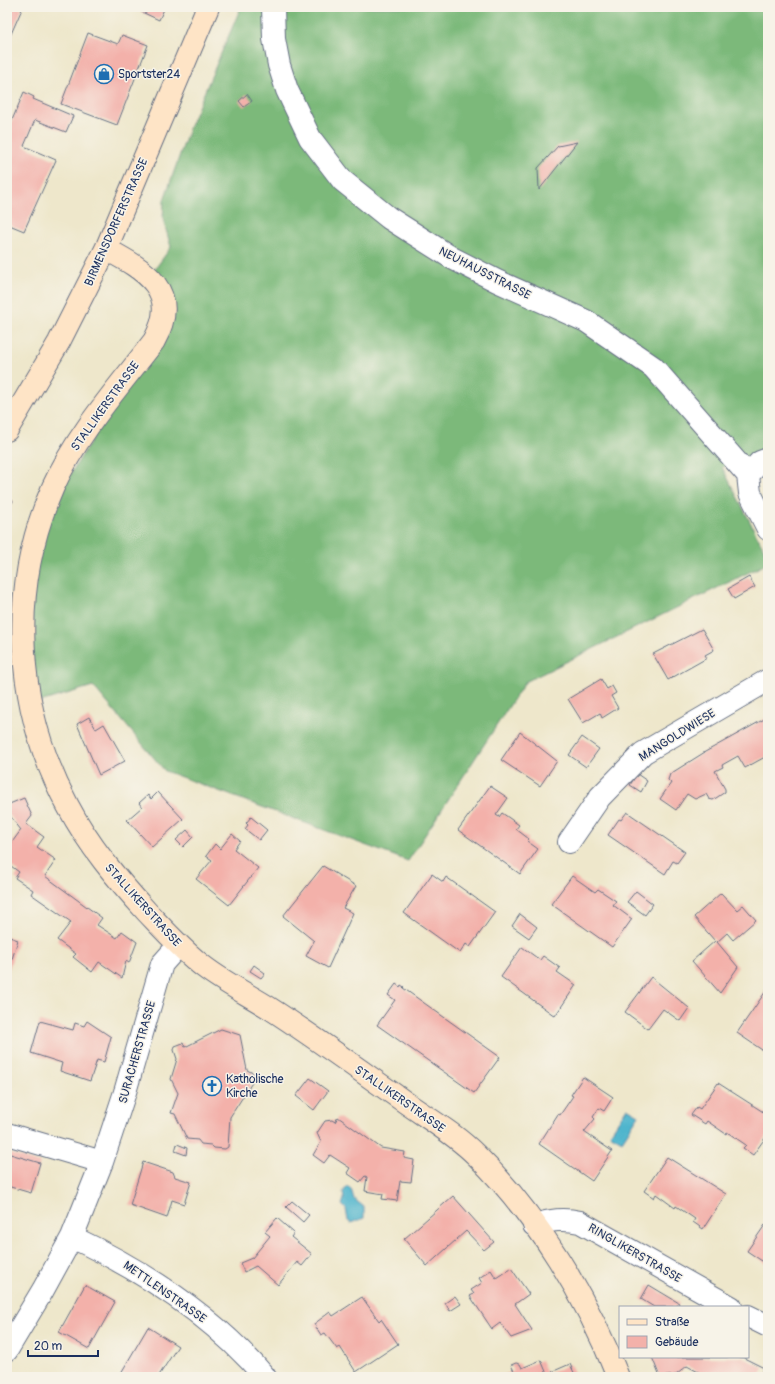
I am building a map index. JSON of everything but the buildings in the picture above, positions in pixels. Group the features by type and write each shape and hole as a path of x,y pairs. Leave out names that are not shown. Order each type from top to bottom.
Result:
{"main road":[{"name":"BIRMENSDORFERSTRASSE","path":"7,430 59,342 106,249 208,7"},
{"name":"STALLIKERSTRASSE","path":"106,249 130,262 150,276 162,299 164,318 162,327 154,341 82,433 52,489 40,523 28,568 23,614 22,642 30,705 38,736 68,806 101,859 123,887 178,946 215,974 314,1038 465,1144 508,1190 554,1253 586,1307 618,1377"}],"street":[{"name":"NEUHAUSSTRASSE","path":"273,7 274,39 279,64 287,90 310,138 343,181 389,218 452,258 498,281 586,321 653,367 748,475"},
{"path":"768,459 760,462 748,475 750,493 768,529"},
{"name":"MANGOLDWIESE","path":"568,842 600,797 644,753 768,680"},
{"name":"SURACHERSTRASSE","path":"7,1350 43,1290 72,1237 102,1162 125,1092 162,964 178,946"},
{"path":"7,1134 102,1162"},
{"name":"RINGLIKERSTRASSE","path":"534,1225 551,1220 565,1219 580,1222 729,1306"},
{"name":"METTLENSTRASSE","path":"72,1237 114,1257 196,1311 246,1355 265,1377"},
{"path":"749,1316 768,1326"}],"green space":[{"path":"241,7 768,7 768,451 722,467 768,557 768,563 525,682 408,861 165,771 93,686 30,705 25,675 40,523 162,327 150,276 171,247 163,219 164,200 190,126"}],"water":[{"path":"627,1108 639,1115 622,1141 610,1134"},
{"path":"347,1187 351,1189 354,1199 364,1207 364,1218 351,1223 348,1221 346,1209 342,1205 344,1199 343,1192"}],"place":[{"name":"Sportster24","path":"104,74"},
{"name":"Katholische Kirche","path":"212,1086"}]}
